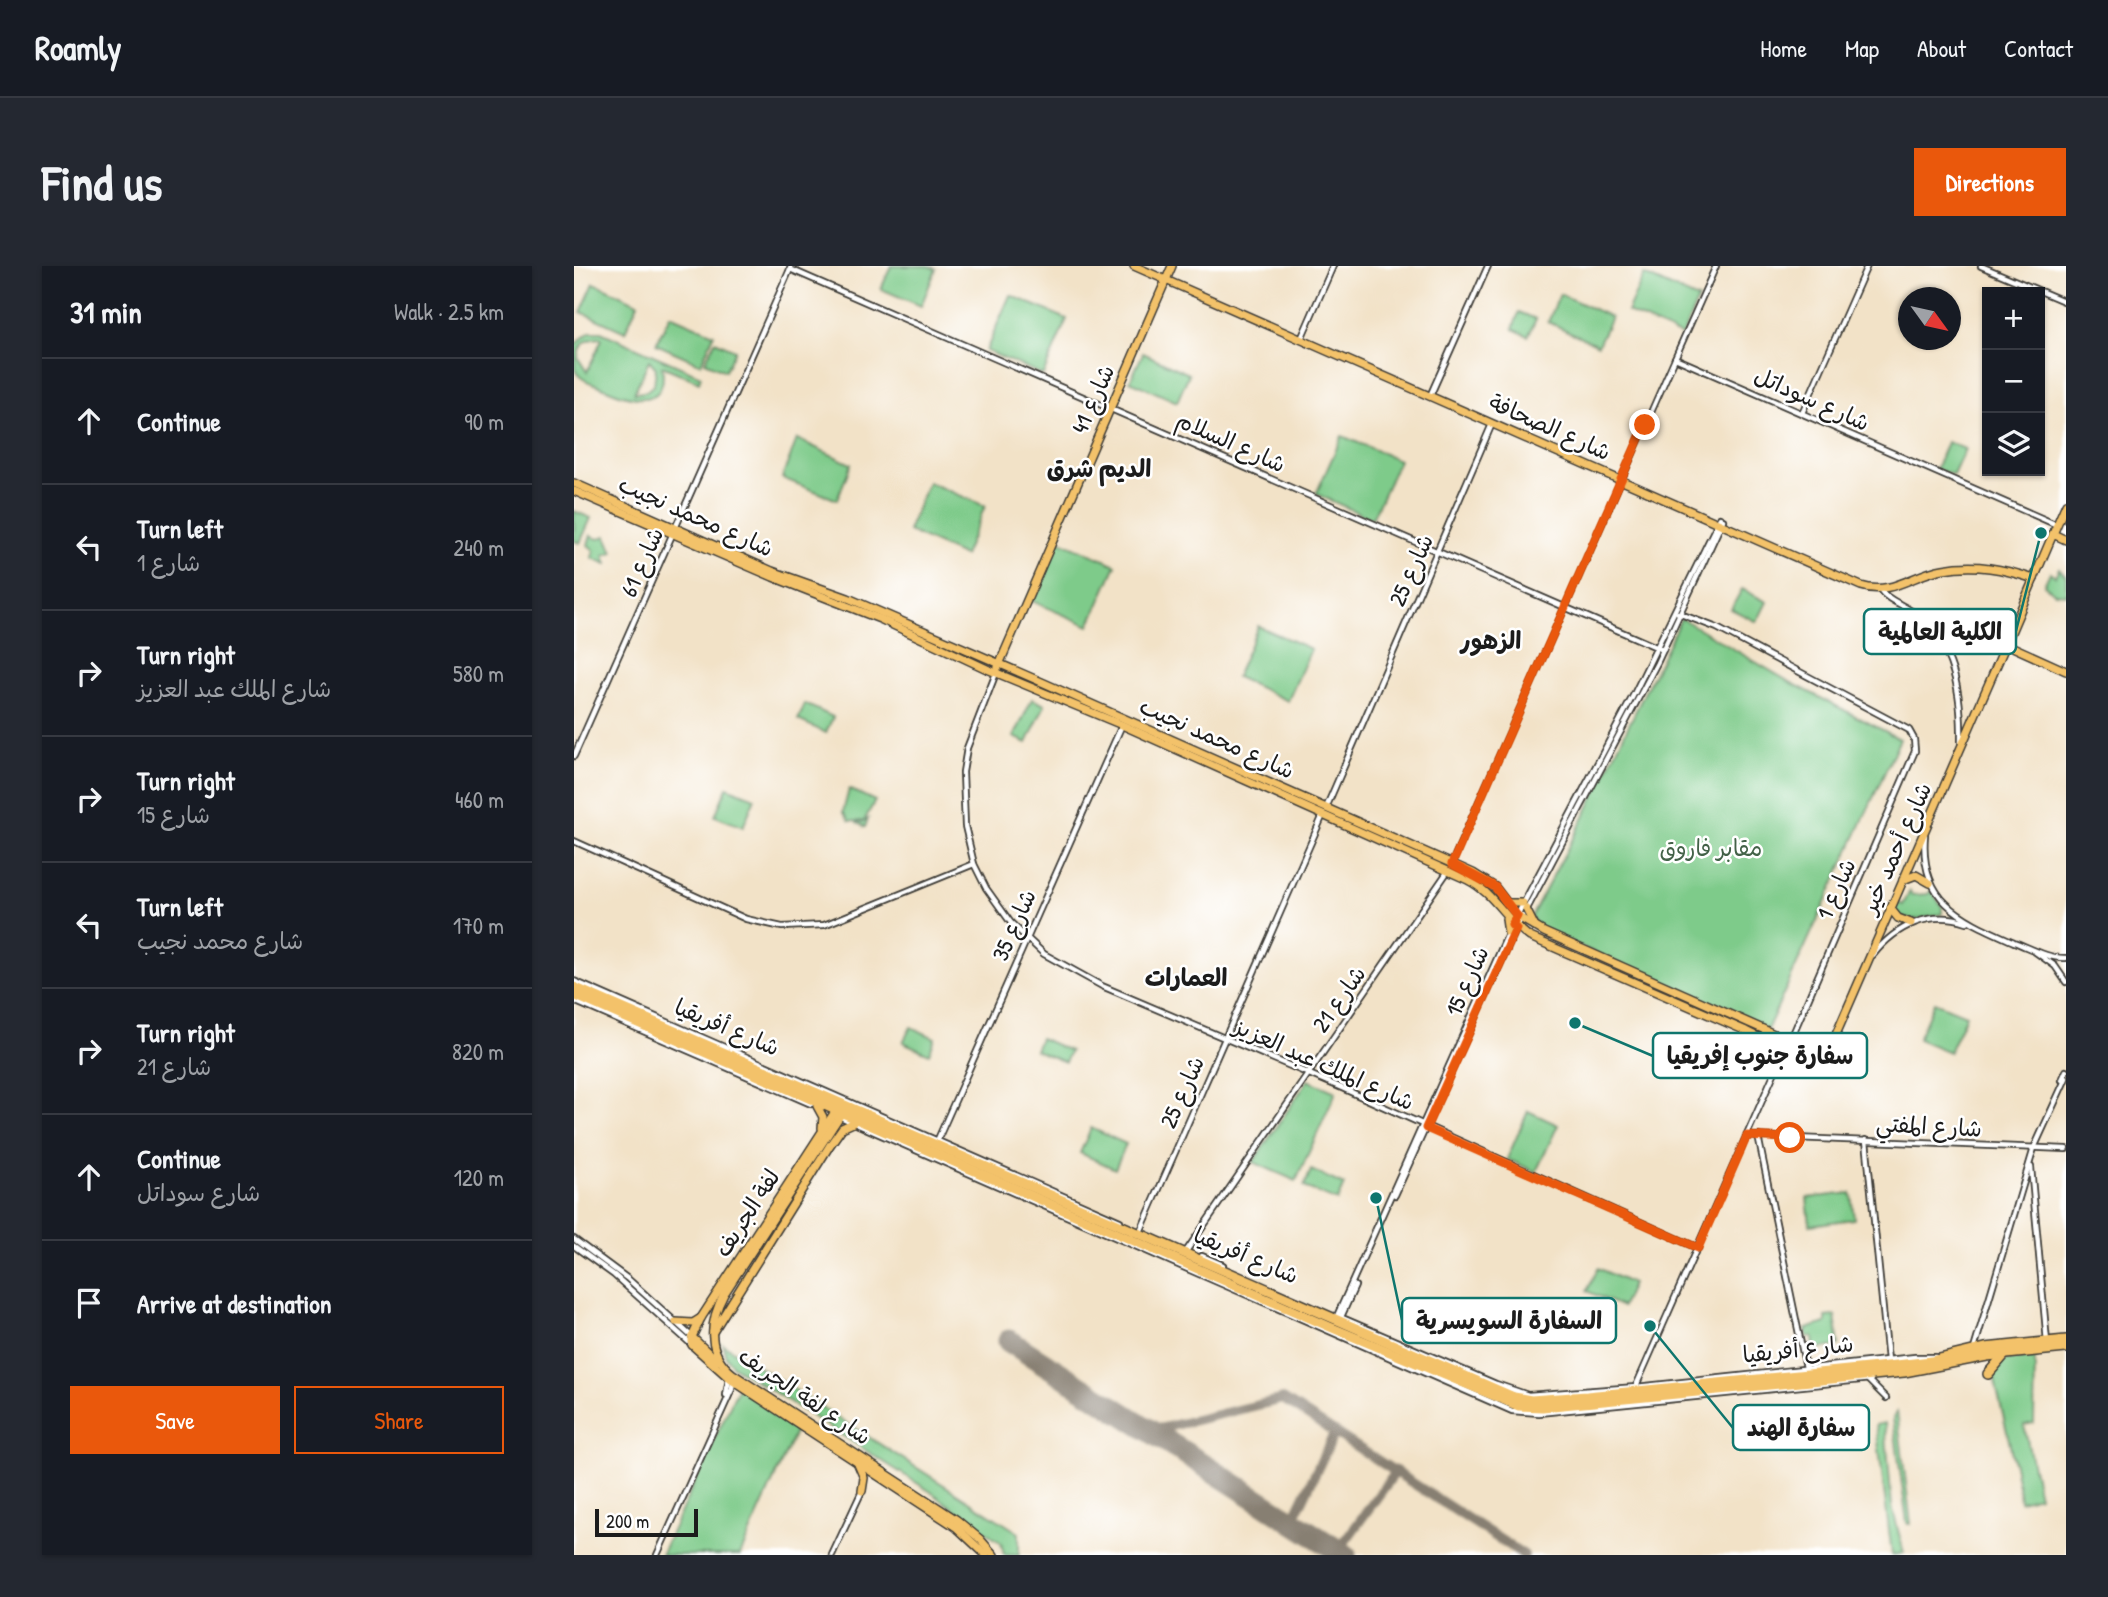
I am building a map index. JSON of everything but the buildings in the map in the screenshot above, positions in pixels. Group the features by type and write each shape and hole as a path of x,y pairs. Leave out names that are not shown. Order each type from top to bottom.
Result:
{"highway":[{"name":"شارع أفريقيا","path":"574,987 978,1174 1506,1395 1524,1399 1884,1367 1937,1358 1950,1359"},
{"name":"شارع أفريقيا","path":"574,995 615,1015 678,1037"},
{"name":"شارع أفريقيا","path":"840,1110 1001,1174 1235,1274 1502,1401 1530,1411 1950,1359 2066,1340"},
{"path":"1001,1174 1012,1173"},
{"name":"شارع أفريقيا","path":"1986,1352 2066,1348"},
{"path":"1989,1374 2005,1353"}],"main road":[{"name":"شارع الصحافة","path":"1134,266 1167,278"},
{"name":"شارع الصحافة","path":"1143,266 1621,478"},
{"name":"شارع 41","path":"996,673 1172,266"},
{"name":"شارع الصحافة","path":"1431,394 1721,521 1854,583 1880,588"},
{"name":"شارع محمد نجيب","path":"574,483 773,577 880,618 996,673 1324,812"},
{"name":"شارع محمد نجيب","path":"574,491 858,603 1450,868 1488,882 1519,917 1535,927 1826,1057"},
{"name":"شارع أحمد خير","path":"1784,1051 1821,1069 2066,504"},
{"path":"2053,534 2066,540"},
{"path":"1880,588 1934,566 1965,562 2003,565 2035,578"},
{"path":"2006,644 2066,671"},
{"name":"شارع محمد نجيب","path":"1450,868 1476,884 1502,912 1512,930"},
{"path":"1900,883 1912,875 1930,883"},
{"path":"1505,902 1525,906 1535,927"},
{"path":"1890,908 1898,918 1911,923"},
{"path":"1512,930 1784,1051"},
{"path":"1658,993 1665,989 1660,984"},
{"path":"1675,1001 1674,994 1679,992"},
{"path":"817,1106 823,1120 820,1134"},
{"path":"713,1332 715,1312 724,1294 840,1110"},
{"name":"لفة الجريف","path":"692,1341 701,1318 820,1134 840,1110"},
{"path":"713,1332 824,1153 842,1128 853,1123"},
{"path":"676,1322 692,1323 701,1318"},
{"name":"شارع لفة الجريف","path":"713,1332 714,1348 723,1366 873,1468 965,1526 994,1555"},
{"path":"692,1341 723,1366"},
{"name":"شارع لفة الجريف","path":"692,1341 731,1379 856,1460 873,1468 962,1531 986,1555"},
{"path":"856,1460 863,1471 863,1489"},
{"path":"863,1489 881,1476"}],"street":[{"path":"1302,337 1333,266"},
{"path":"1431,394 1488,266"},
{"path":"1621,478 1716,266"},
{"path":"1802,413 1867,266"},
{"path":"1981,266 2066,302"},
{"name":"شارع السلام","path":"790,267 1660,649"},
{"name":"شارع 61","path":"574,756 790,267"},
{"name":"شارع سوداتل","path":"1675,358 2057,525"},
{"name":"شارع 25","path":"1141,1230 1492,423"},
{"name":"شارع 21","path":"1187,1250 1450,868 1621,478"},
{"name":"شارع 15","path":"1338,1323 1512,930 1660,649 1721,521"},
{"path":"1880,588 1920,618 1943,648 1959,694 1960,751"},
{"path":"1678,613 1688,616"},
{"name":"شارع 15","path":"1660,649 1676,623 1678,613"},
{"path":"1676,623 1688,616"},
{"name":"شارع 1","path":"1688,616 1717,628 1909,730 1914,739 1915,751 1790,1041"},
{"name":"شارع الملك عبد العزيز","path":"996,673 967,748 963,772 965,826 974,864 997,906 1025,939 1044,954 1102,986 1308,1074 1698,1248"},
{"name":"شارع 35","path":"938,1139 1122,726"},
{"path":"1925,827 1923,849 1930,883 1946,906 1969,922"},
{"path":"574,841 746,919 782,927 824,925 974,864"},
{"path":"1943,916 1946,906"},
{"path":"1866,963 1887,939 1911,923 1943,916 1969,922 2034,950 2063,958 2055,966"},
{"path":"2034,950 2055,966 2066,982"},
{"name":"شارع أفريقيا","path":"574,981 750,1069 817,1106 840,1110 853,1123 978,1174 1512,1411 1867,1380 1884,1367"},
{"name":"شارع أفريقيا","path":"574,1001 938,1139 1235,1274"},
{"path":"1636,1387 1784,1051"},
{"path":"2055,1101 2066,1071"},
{"path":"1975,1354 2030,1170 2034,1148 2066,1078"},
{"name":"شارع المفتي","path":"1747,1136 2066,1149"},
{"path":"1758,1136 1806,1368"},
{"path":"1866,1140 1884,1367"},
{"path":"2030,1170 2047,1342"},
{"path":"574,1239 676,1322 692,1341"},
{"path":"574,1246 592,1254 692,1341"},
{"name":"شارع أفريقيا","path":"1338,1323 1521,1394 1636,1387 1806,1368 1884,1367"},
{"path":"1644,1372 1655,1383"},
{"path":"657,1555 725,1400 731,1379"},
{"path":"1867,1380 1878,1387 1886,1398"},
{"path":"832,1555 873,1468"}],"green space":[{"path":"891,266 928,266 936,269 921,306 881,289"},
{"path":"1644,275 1698,299 1682,336 1627,312"},
{"path":"594,283 638,303 625,332 581,312"},
{"path":"1560,294 1611,317 1598,345 1548,322"},
{"path":"1010,295 1067,319 1043,375 986,351"},
{"path":"1519,312 1536,319 1528,336 1513,329"},
{"path":"670,315 714,334 701,364 656,344"},
{"path":"590,332 601,332 701,376 699,382 662,366 663,381 659,391 652,396 643,398 621,395 587,381 576,372 574,345","holes":["602,339 587,372 578,358 581,346 587,341","649,360 656,368 654,385 645,392 634,393"]},
{"path":"715,341 735,350 725,371 705,362"},
{"path":"1143,353 1189,374 1177,402 1130,381"},
{"path":"1342,436 1399,460 1372,519 1316,494"},
{"path":"797,439 851,464 837,500 782,478"},
{"path":"1947,442 1965,449 1953,475 1936,469"},
{"path":"928,482 985,506 964,556 908,531"},
{"path":"574,511 591,518 580,543 574,541"},
{"path":"591,535 597,539 606,536 613,552 604,555 607,564 592,558 594,550 588,545"},
{"path":"1058,540 1116,565 1089,626 1032,601"},
{"path":"2059,568 2066,576 2066,594 2055,593 2044,585 2050,572 2055,576"},
{"path":"1742,589 1767,602 1757,622 1731,609"},
{"name":"مقابر فاروق","path":"1681,618 1788,681 1900,739 1767,1030 1539,928 1531,917 1581,823"},
{"path":"1258,626 1311,649 1288,701 1236,677"},
{"path":"1032,699 1045,705 1027,743 1014,737"},
{"path":"805,704 833,717 826,733 798,720"},
{"path":"727,787 755,798 743,827 715,816"},
{"path":"849,789 875,801 864,821 868,819 865,827 857,823 863,821 850,821 843,812"},
{"path":"1931,890 1942,907 1942,914 1908,919 1894,907 1896,902 1903,905 1910,891 1912,895 1928,894"},
{"path":"1934,1002 1966,1015 1949,1052 1918,1039"},
{"path":"911,1027 935,1038 929,1054 903,1042"},
{"path":"1040,1038 1070,1051 1065,1062 1035,1050"},
{"path":"1308,1080 1336,1092 1296,1181 1253,1162"},
{"path":"1528,1111 1558,1125 1536,1172 1507,1159"},
{"path":"1091,1128 1126,1144 1115,1169 1080,1153"},
{"path":"1311,1170 1344,1185 1337,1201 1304,1187"},
{"path":"1851,1193 1854,1219 1810,1225 1807,1198"},
{"path":"1598,1268 1632,1284 1622,1307 1587,1291"},
{"path":"1835,1316 1839,1346 1814,1349 1813,1337 1807,1337 1806,1329 1826,1323 1826,1317"},
{"path":"723,1344 1019,1533 1019,1555 1004,1555 1001,1543 931,1492 733,1366 726,1357"},
{"path":"2035,1357 2034,1423 2024,1425 2039,1496 2020,1501 2012,1452 1993,1371 2002,1360"},
{"path":"740,1384 796,1430 740,1555 661,1555"},
{"path":"1897,1411 1911,1524 1907,1523 1893,1418"},
{"path":"1885,1423 1892,1507 1904,1553 1892,1555 1876,1425"}],"taxiway":[{"path":"1150,1431 1283,1399 1524,1555"},
{"path":"1292,1522 1335,1432"},
{"path":"1338,1551 1396,1471"}],"runway":[{"path":"1009,1341 1345,1555"}],"place":[{"name":"الكلية العالمية","path":"2041,533"},
{"name":"سفارة جنوب إفريقيا","path":"1575,1023"},
{"name":"السفارة السويسرية","path":"1376,1198"},
{"name":"سفارة الهند","path":"1650,1326"}],"district":[{"name":"الديم شرق","path":"1099,469"},
{"name":"الزهور","path":"1491,641"},
{"name":"العمارات","path":"1186,978"}],"route":[{"path":"1645,425 1452,864 1495,887 1517,916 1512,925 1516,929 1426,1128 1698,1248 1747,1136 1790,1138"}]}
